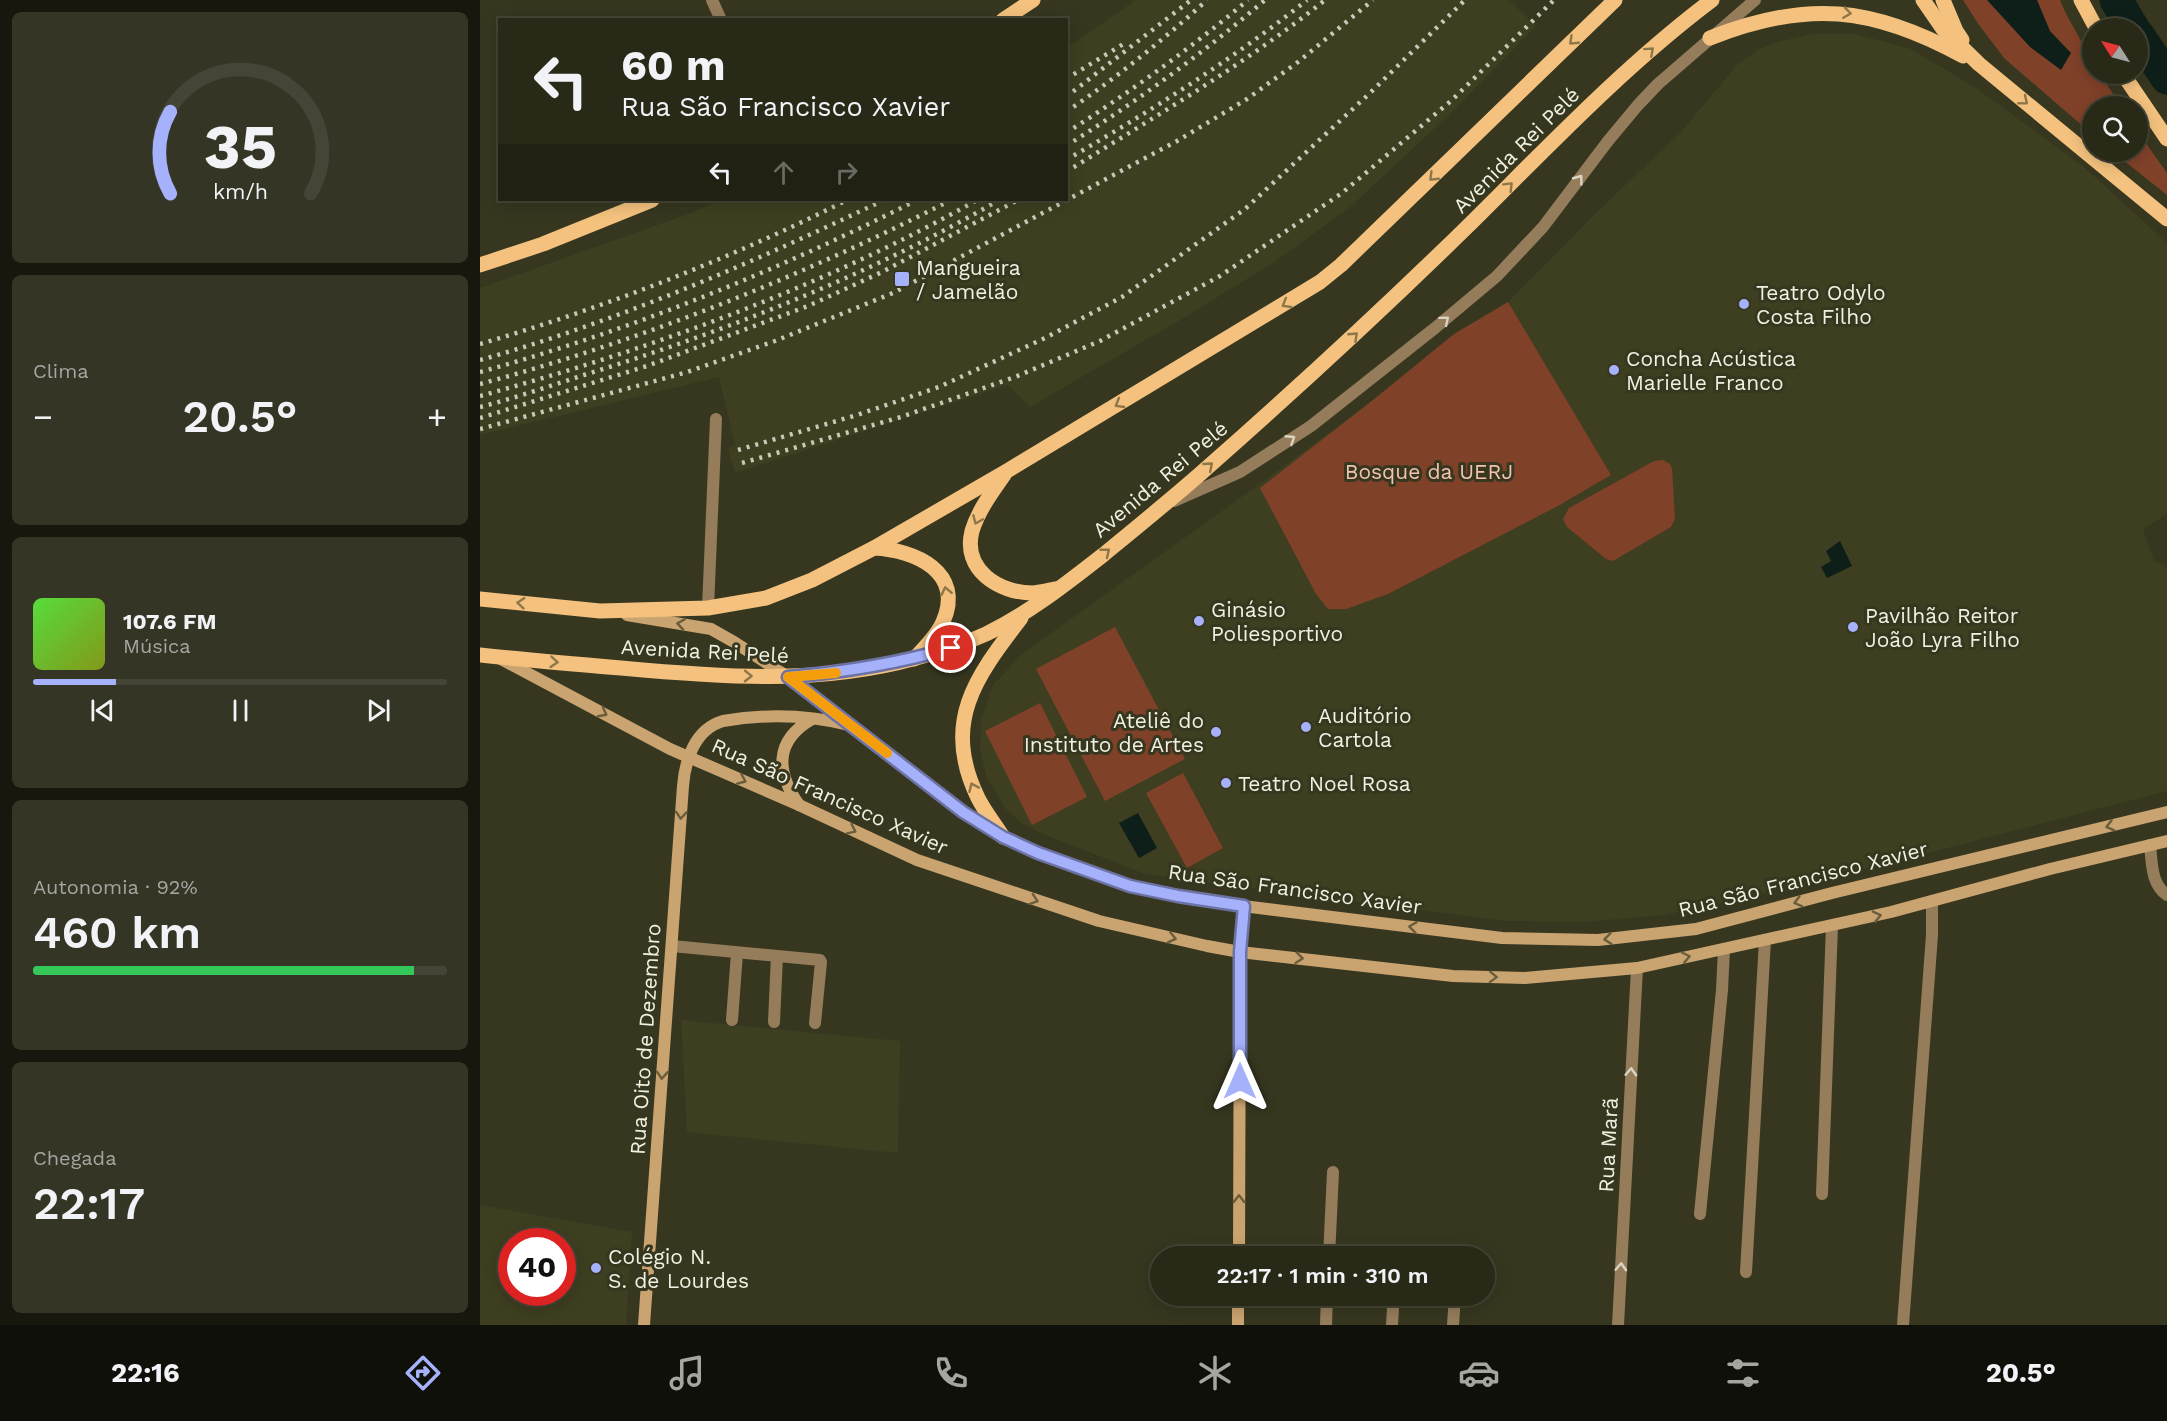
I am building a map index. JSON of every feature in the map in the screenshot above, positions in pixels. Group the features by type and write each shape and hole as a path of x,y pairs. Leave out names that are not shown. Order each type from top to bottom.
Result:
{"main road":[{"path":"1007,18 1033,0"},
{"name":"Avenida Rei Pelé","path":"600,610 708,608 766,598 812,580 874,548 1007,471 1320,282 1349,257 1615,0"},
{"name":"Avenida Rei Pelé","path":"488,656 698,675 788,677 840,672 914,659 951,648 985,634 1061,588 1165,505 1295,391 1436,258 1611,86 1672,30 1712,0"},
{"path":"1923,0 1943,29 1979,64 2167,219"},
{"path":"1943,0 1956,30 1979,64"},
{"path":"2081,0 2091,18"},
{"path":"1710,38 1748,22 1779,13 1830,10 1888,22 1931,38 1979,64"},
{"path":"2131,84 2167,139"},
{"path":"480,265 543,244 650,201"},
{"path":"1007,471 990,495 972,532 971,550 976,565 985,577 997,585 1015,591 1035,593 1061,588"},
{"path":"874,548 895,549 918,557 936,569 948,592 948,606 943,622 933,638 914,659"},
{"name":"Rua São Francisco Xavier","path":"480,599 600,610 711,629 788,677 963,812 1003,837 1038,853 1130,886 1244,906 1502,938 1598,940 1696,929 1832,893 2167,812"},
{"path":"1003,837 979,800 969,778 963,752 963,727 967,702 975,684 990,658 1026,611"},
{"name":"Rua São Francisco Xavier","path":"488,656 670,749 917,860 1017,895 1099,921 1207,946 1240,952 1454,976 1525,978 1637,968 1832,926 2167,841"},
{"path":"688,757 696,743 716,723 772,717 813,718 853,726"},
{"path":"799,805 784,778 782,762 784,749 797,727 813,718"},
{"name":"Rua Oito de Dezembro","path":"644,1325 684,771 688,757"},
{"path":"1239,1246 1240,952 1244,906"},
{"path":"1238,1306 1238,1325"}],"street":[{"path":"712,0 720,18"},
{"path":"1165,505 1240,472 1311,426 1497,276 1543,227 1638,105 1755,0"},
{"path":"708,608 716,419"},
{"path":"2150,845 2154,878 2161,891 2167,895"},
{"path":"1903,1325 1932,935 1932,901"},
{"path":"1822,1194 1832,926"},
{"path":"1746,1272 1765,940"},
{"path":"672,946 821,962 815,1023"},
{"path":"1700,1214 1724,949"},
{"path":"732,1020 737,953"},
{"path":"774,1022 777,956"},
{"name":"Rua Marã","path":"1617,1325 1637,968"},
{"path":"1330,1246 1333,1172"},
{"path":"1326,1325 1327,1306"},
{"path":"1452,1325 1454,1306"},
{"path":"1392,1325 1393,1308"}],"shaded area":[{"path":"1136,0 1509,0 1536,26 1450,114 1349,208 1276,261 1182,319 1030,407 1008,385 735,473 728,449 735,445 719,377 480,435 480,288 691,213 718,201 1068,201 1068,47"},
{"path":"1812,34 1855,34 1911,49 1976,88 2085,168 2167,243 2167,514 2143,529 2154,561 2167,569 2167,791 1773,891 1665,915 1584,922 1506,921 1145,874 1043,834 1021,823 1005,808 987,778 980,749 981,720 993,685 1022,654 1261,483 1373,400 1454,334 1508,302 1598,211 1681,132 1736,66 1759,49 1777,42"},
{"path":"681,1020 900,1041 898,1153 687,1132"},
{"name":"Colégio N. S. de Lourdes","path":"480,1205 632,1232 626,1325 480,1325"}],"green space":[{"path":"1963,0 2060,0 2082,43 2082,84 2107,84 2114,96 2082,96 2082,125 2005,59"},
{"path":"2148,146 2167,173 2167,195 2126,162 2148,162"},
{"name":"Bosque da UERJ","path":"1508,302 1611,475 1556,507 1388,594 1346,609 1328,609 1316,594 1260,488 1454,334"},
{"path":"1663,460 1670,464 1672,469 1675,519 1671,527 1613,561 1606,559 1567,527 1563,519 1569,508 1654,461"},
{"path":"1115,627 1185,759 1105,801 1036,669"},
{"path":"1040,703 1087,797 1032,825 985,731"},
{"path":"1183,773 1223,848 1187,868 1146,793"}],"water":[{"path":"1987,0 2037,0 2050,31 2071,53 2061,70 2030,47"},
{"path":"1840,541 1852,566 1827,578 1821,567 1831,561 1826,551"},
{"path":"1138,813 1157,848 1139,858 1119,823"}],"waterway":[{"path":"2116,0 2127,18"},
{"path":"2148,50 2167,78"}],"railway":[{"path":"1068,95 1191,0"},
{"path":"1068,111 1138,59 1207,0"},
{"path":"1068,132 1160,69 1248,0"},
{"path":"1068,145 1168,77 1265,0"},
{"path":"1068,159 1190,84 1249,44 1307,0"},
{"path":"1068,171 1263,47 1325,0"},
{"path":"1068,199 1177,141 1247,99 1298,62 1373,0"},
{"path":"738,450 857,415 939,387 1045,338 1122,297 1245,209 1370,93 1465,0"},
{"path":"742,463 901,417 1015,377 1100,341 1220,276 1342,193 1452,100 1554,0"},
{"path":"1068,78 1125,43"},
{"path":"480,344 621,298 713,262 845,201"},
{"path":"480,360 635,309 736,268 882,201"},
{"path":"480,372 593,337 703,297 811,251 915,201"},
{"path":"480,384 601,348 720,304 837,255 949,201"},
{"path":"480,396 608,358 735,313 858,261 975,201"},
{"path":"480,407 637,358 744,320 900,253 997,201"},
{"path":"480,418 647,366 808,306 882,272 1016,201"},
{"path":"480,429 684,373 775,341 893,293 1065,201"}],"slow traffic":[{"path":"836,673 788,677 887,753"}],"place":[{"name":"Mangueira / Jamelão","path":"902,279"},
{"name":"Teatro Odylo Costa Filho","path":"1744,304"},
{"name":"Concha Acústica Marielle Franco","path":"1614,370"},
{"name":"Ginásio Poliesportivo","path":"1199,621"},
{"name":"Pavilhão Reitor João Lyra Filho","path":"1853,627"},
{"name":"Auditório Cartola","path":"1306,727"},
{"name":"Ateliê do Instituto de Artes","path":"1216,732"},
{"name":"Teatro Noel Rosa","path":"1226,783"},
{"name":"Colégio N. S. de Lourdes","path":"596,1268"}],"route":[{"path":"951,648 890,664 788,677 980,825 1003,837 1038,853 1130,886 1244,906 1240,952 1240,1081"}]}
